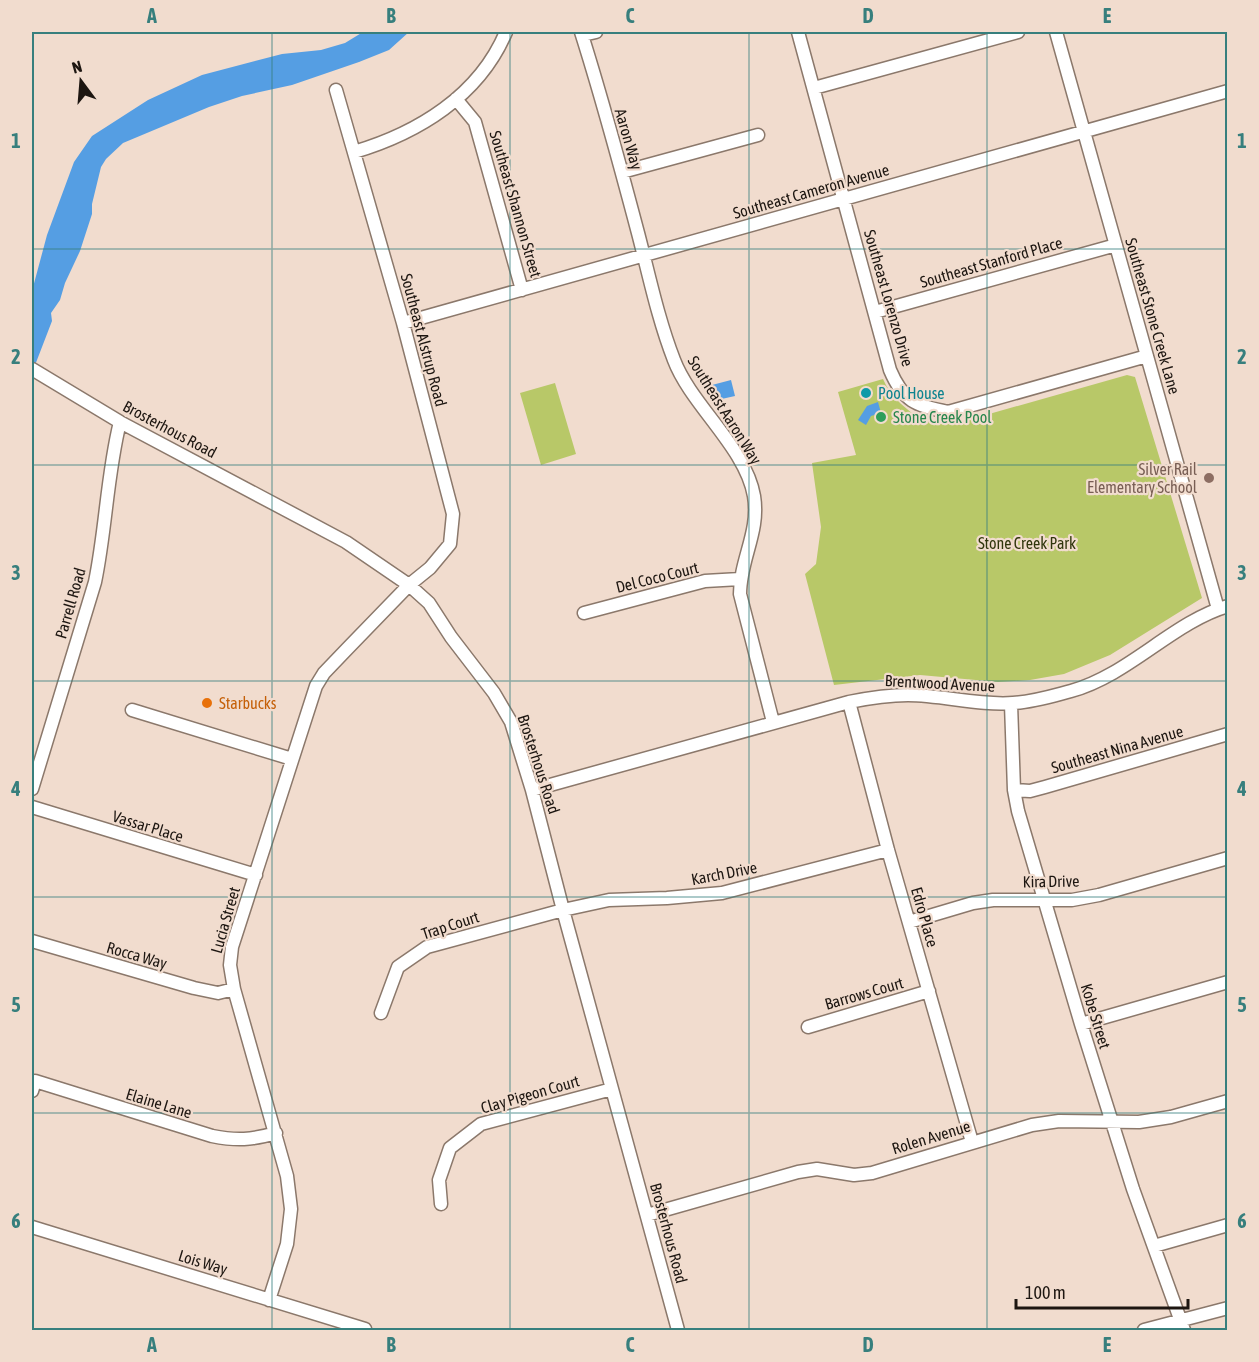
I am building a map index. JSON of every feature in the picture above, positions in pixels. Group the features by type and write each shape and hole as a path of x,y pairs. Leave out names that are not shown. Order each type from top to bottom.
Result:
{"street":[{"path":"354,152 385,142 435,116 456,99 482,72 506,32"},
{"path":"582,33 596,32"},
{"name":"Southeast Lorenzo Drive","path":"798,32 890,369 906,397 924,407 948,412 1147,356"},
{"path":"814,88 1018,32"},
{"name":"Southeast Stone Creek Lane","path":"1056,32 1147,356 1223,607"},
{"name":"Aaron Way","path":"582,33 644,256"},
{"name":"Southeast Alstrup Road","path":"336,90 403,324 453,514 450,544 430,568 409,585"},
{"name":"Southeast Cameron Avenue","path":"403,324 1227,91"},
{"name":"Southeast Shannon Street","path":"456,99 476,122 522,290"},
{"path":"622,172 758,135"},
{"name":"Southeast Stanford Place","path":"875,312 1116,245"},
{"name":"Southeast Aaron Way","path":"644,256 675,362 687,384 747,473 754,495 756,522 740,579 740,594 773,722"},
{"name":"Brosterhous Road","path":"35,371 120,422 346,542 409,585 429,603 451,637 494,693 510,722 532,790 678,1330"},
{"name":"Parrell Road","path":"32,789 94,582 102,548 113,447 120,422"},
{"name":"Del Coco Court","path":"584,614 705,581 740,579"},
{"name":"Lucia Street","path":"269,1300 287,1244 291,1209 287,1176 276,1133 234,989 230,965 232,947 312,698 324,674 409,585"},
{"name":"Brentwood Avenue","path":"532,790 849,702 882,696 909,695 1011,704 1074,690 1107,678 1185,627 1223,607"},
{"name":"Edro Place","path":"849,702 888,850 972,1142"},
{"name":"Kobe Street","path":"1011,704 1014,790 1018,812 1132,1189 1183,1325"},
{"path":"132,710 292,759"},
{"name":"Southeast Nina Avenue","path":"1014,790 1045,787 1227,734"},
{"name":"Vassar Place","path":"32,807 256,875"},
{"name":"Karch Drive","path":"563,910 609,900 722,893 888,850"},
{"name":"Kira Drive","path":"909,922 993,900 1072,900 1099,895 1227,858"},
{"name":"Trap Court","path":"381,1014 398,967 427,947 563,910"},
{"name":"Rocca Way","path":"32,941 194,988 218,993 234,989"},
{"path":"1081,1024 1227,981"},
{"name":"Barrows Court","path":"808,1027 929,991"},
{"name":"Elaine Lane","path":"33,1086 212,1136 235,1140 254,1139 276,1133"},
{"name":"Clay Pigeon Court","path":"441,1204 439,1180 450,1148 480,1124 612,1089"},
{"name":"Rolen Avenue","path":"647,1215 798,1172 818,1169 854,1175 872,1173 1032,1125 1059,1121 1139,1122 1171,1117 1227,1101"},
{"path":"1154,1246 1227,1225"},
{"name":"Lois Way","path":"32,1227 365,1329"},
{"path":"1144,1330 1183,1325 1227,1308"}],"green space":[{"name":"Stone Creek Park","path":"1127,375 1135,377 1202,598 1110,655 1064,674 1030,680 998,682 920,675 834,685 805,574 816,564 821,527 812,463 856,455 838,392 883,379 893,395 916,416 915,418 938,424 954,424"},
{"path":"555,383 576,454 541,465 520,393"}],"water":[{"path":"363,32 409,32 389,50 292,85 242,96 209,107 123,143 106,159 101,167 92,204 92,214 80,251 60,300 51,313 52,321 32,373 32,291 47,235 74,162 92,136 148,100 202,75 282,54 321,50 345,43"},
{"path":"731,380 735,396 717,400 712,385"},
{"path":"878,402 881,413 871,416 866,425 858,420 867,406"}],"place":[{"name":"Pool House","path":"866,393"},
{"name":"Stone Creek Pool","path":"881,417"},
{"name":"Silver Rail Elementary School","path":"1209,478"},
{"name":"Starbucks","path":"207,703"}]}
